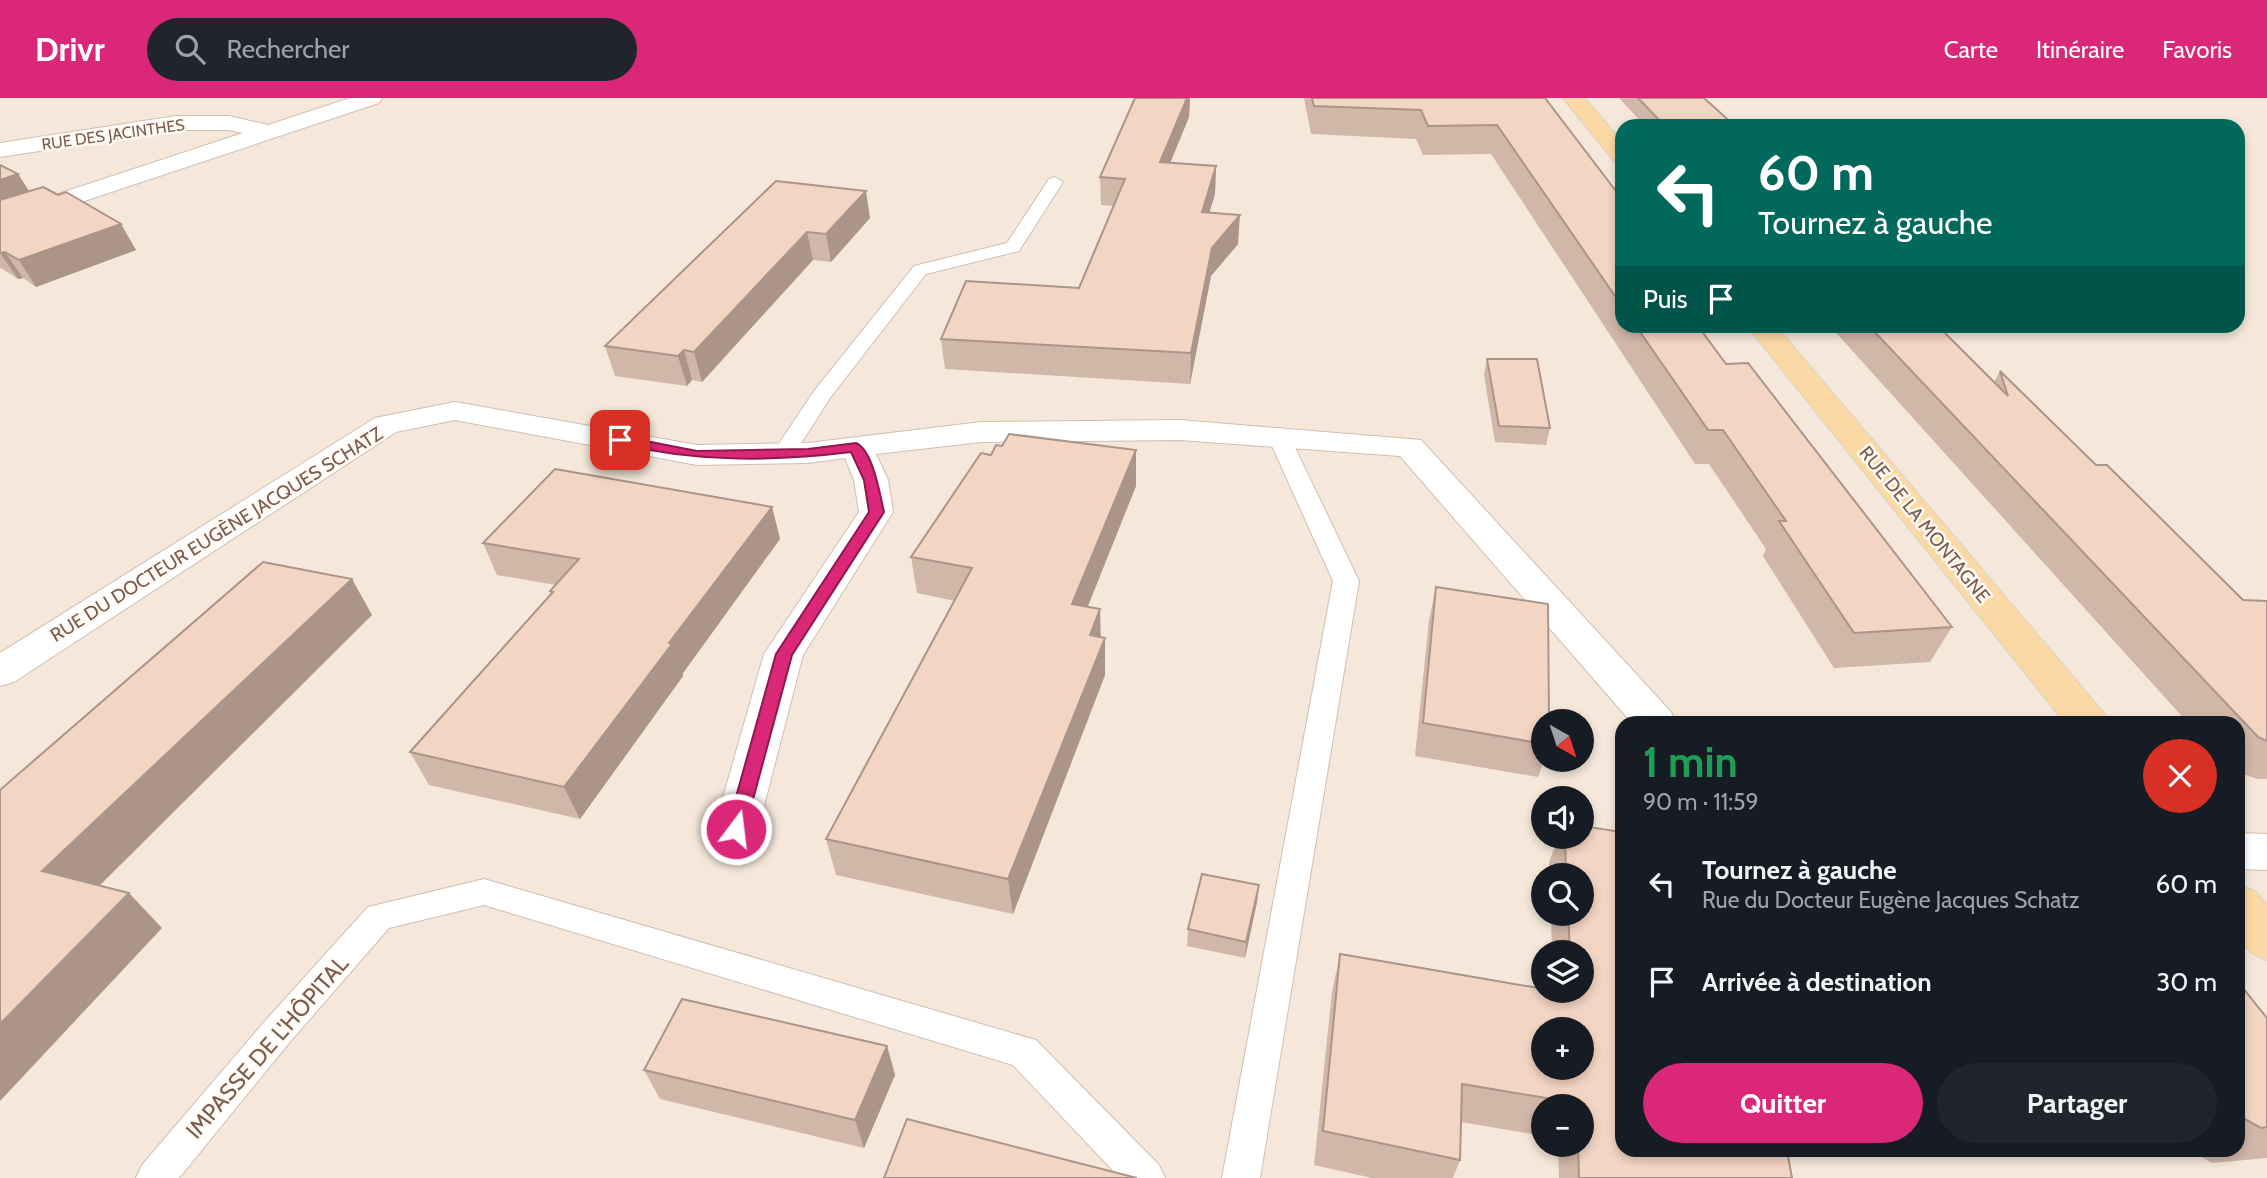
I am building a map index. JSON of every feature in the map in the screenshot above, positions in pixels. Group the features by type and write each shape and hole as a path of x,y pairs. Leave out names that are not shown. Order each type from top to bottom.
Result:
{"main road":[{"path":"1574,98 1615,148"},
{"name":"RUE DE LA MONTAGNE","path":"1767,333 2082,716"},
{"path":"2245,913 2267,939"}],"street":[{"path":"0,221 371,98"},
{"name":"RUE DES JACINTHES","path":"0,150 176,124 229,122 268,132"},
{"name":"RUE DU DOCTEUR EUGÈNE JACQUES SCHATZ","path":"0,672 386,425 455,411 697,455 783,454 981,432 1180,429 1410,447 1650,716"},
{"path":"736,829 784,654 876,512 871,480 856,447"},
{"path":"2245,851 2267,852"}],"lane":[{"path":"783,454 821,394 920,270 1013,247 1055,182"},
{"path":"1241,1178 1346,581 1279,437"},
{"path":"379,917 484,891 1024,1052 1146,1178"},
{"name":"IMPASSE DE L'HÔPITAL","path":"155,1178 277,1032 379,917"}],"shaded area":[{"path":"0,98 2267,98 2267,1178 0,1178"}],"building":[{"path":"1135,98 1187,98 1160,162 1216,166 1202,212 1240,215 1212,248 1191,353 941,339 966,281 1079,288 1125,179 1100,177"},
{"path":"1312,98 1545,98 1615,190 1615,296 1497,125 1428,126 1421,110 1314,106"},
{"path":"1638,98 1704,98 1727,119 1658,119"},
{"path":"0,165 18,174 0,180"},
{"path":"776,181 866,191 826,234 807,232 694,352 684,350 678,356 605,346"},
{"path":"43,187 58,195 66,192 121,224 19,260 5,252 0,253 0,200"},
{"path":"1641,333 1703,333 1726,364 1748,363 1952,627 1854,633 1779,521 1786,521 1723,430 1708,430"},
{"path":"1876,333 1945,333 2008,396 2000,371 2096,465 2107,465 2243,600 2267,601 2267,741 2258,737 2245,723 2245,716 2238,716"},
{"path":"1487,359 1537,359 1550,428 1499,426"},
{"path":"1009,434 1136,450 1072,604 1100,609 1090,635 1105,638 1008,879 826,839 972,568 911,557 981,453 991,455 996,445 1002,446"},
{"path":"555,469 772,507 564,787 410,752 553,592 550,591 579,559 483,543"},
{"path":"263,562 352,579 42,871 129,893 0,1024 0,790"},
{"path":"1436,587 1548,604 1549,709 1531,709 1531,742 1423,723"},
{"path":"1594,828 1615,831 1615,1157 1788,1157 1792,1178 1579,1178 1578,1157 1594,1157 1594,1094 1531,1096 1462,1084 1460,1160 1323,1131 1340,954 1531,987 1531,1003 1594,1003 1594,940 1569,940 1569,926 1594,926 1594,863 1566,863 1565,849 1594,849"},
{"path":"1202,874 1259,885 1246,942 1188,929"},
{"path":"2245,991 2267,1018 2267,1127 2261,1128 2245,1119"},
{"path":"682,999 887,1046 855,1120 644,1070"},
{"path":"907,1119 1137,1178 884,1178"}],"route":[{"path":"620,440 697,455 808,453 856,447 871,480 876,512 784,654 736,829"}]}
